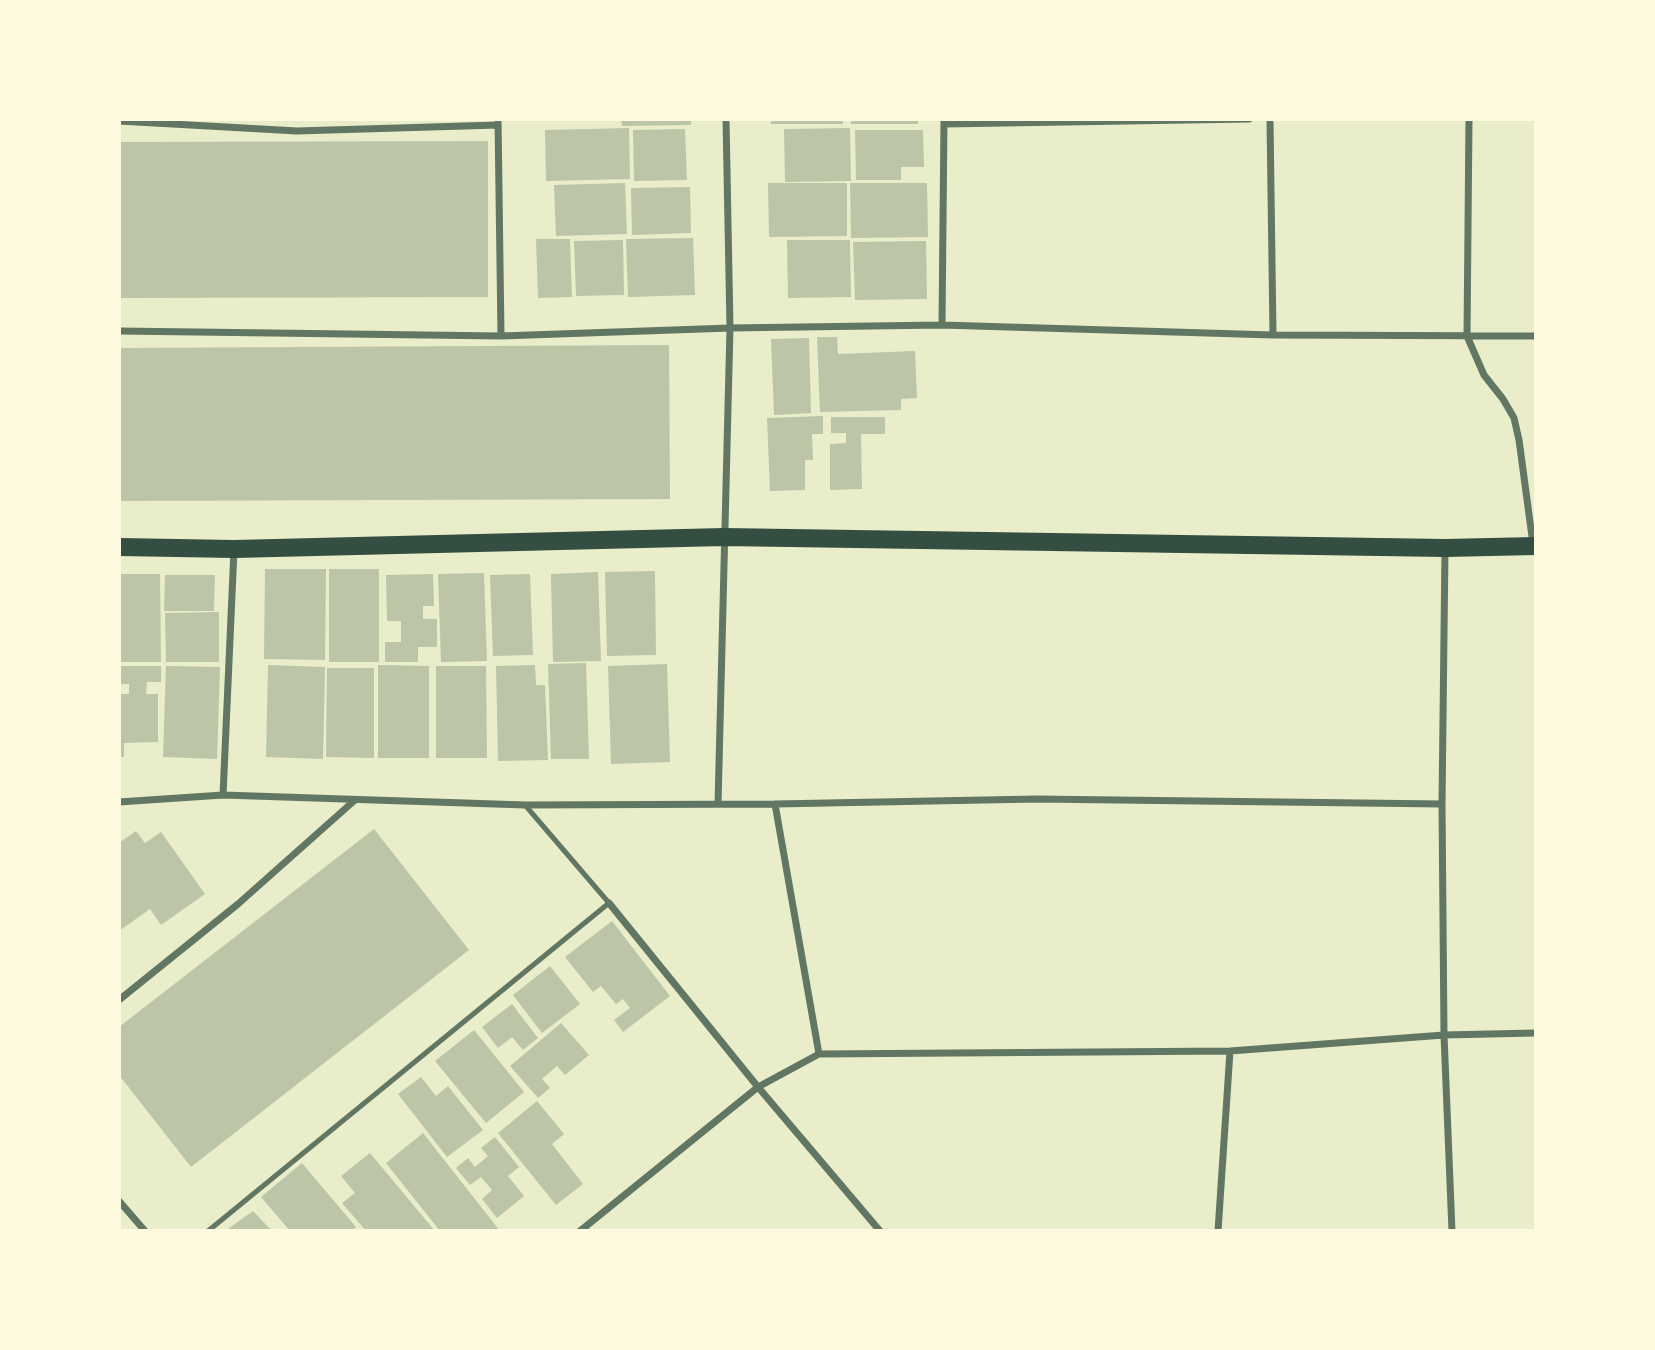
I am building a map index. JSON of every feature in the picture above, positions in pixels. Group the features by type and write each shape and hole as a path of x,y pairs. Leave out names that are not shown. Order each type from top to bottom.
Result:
{"main road":[{"path":"119,547 234,549 724,537 1445,548 1535,546"}],"street":[{"path":"297,119 297,131"},
{"path":"718,804 730,328 726,119"},
{"path":"942,325 944,122 1249,119"},
{"path":"1270,119 1273,335"},
{"path":"1469,119 1467,336 1484,375 1503,398 1514,418 1535,546"},
{"path":"119,121 297,131 498,122 501,336"},
{"path":"119,331 501,336 730,328 942,325 1273,335 1536,336"},
{"path":"1445,548 1442,804 1444,1035 1452,1231"},
{"path":"223,796 234,549"},
{"path":"119,802 223,796 525,805 1036,799 1442,804"},
{"path":"119,1000 238,904 355,800"},
{"path":"775,804 819,1054"},
{"path":"609,903 758,1087 880,1231"},
{"path":"580,1231 758,1087 819,1054 1230,1051 1444,1035 1536,1033"},
{"path":"1218,1231 1230,1051"},
{"path":"119,1201 145,1231"}],"lane":[{"path":"208,1231 609,903 525,805"}],"building":[{"path":"621,119 691,119 691,125 622,126"},
{"path":"771,119 843,119 843,124 771,124"},
{"path":"851,119 918,119 918,124 851,124"},
{"path":"629,128 630,179 546,181 545,130"},
{"path":"850,128 851,181 785,182 784,129"},
{"path":"685,129 687,180 634,181 633,130"},
{"path":"855,130 923,130 924,167 901,167 901,180 856,180"},
{"path":"488,141 488,297 119,298 119,142"},
{"path":"625,183 627,234 556,236 554,185"},
{"path":"768,183 847,183 847,236 769,237"},
{"path":"850,183 927,183 928,237 851,238"},
{"path":"690,187 691,233 632,235 631,188"},
{"path":"693,238 695,295 628,297 626,239"},
{"path":"536,239 570,239 572,297 538,298"},
{"path":"623,240 624,295 576,296 574,241"},
{"path":"787,240 850,240 851,297 788,298"},
{"path":"926,241 927,299 855,300 853,242"},
{"path":"817,337 837,337 838,354 915,351 917,398 901,399 901,410 820,412"},
{"path":"809,338 811,413 774,415 771,339"},
{"path":"669,345 670,499 119,501 119,348"},
{"path":"823,416 823,434 812,434 813,460 805,460 805,490 770,491 767,418"},
{"path":"831,417 885,417 885,434 861,434 862,489 830,490 830,444 846,443 846,433 831,433"},
{"path":"265,569 326,569 325,660 264,659"},
{"path":"329,569 379,569 379,662 329,662"},
{"path":"655,571 656,655 607,656 605,572"},
{"path":"598,572 601,661 553,662 551,574"},
{"path":"484,573 487,661 441,662 438,574"},
{"path":"119,574 160,574 161,662 119,662"},
{"path":"433,574 434,606 423,606 423,619 437,619 437,647 418,647 418,662 385,662 385,642 401,642 401,621 387,621 386,575"},
{"path":"530,574 533,655 493,656 490,575"},
{"path":"165,575 215,575 214,611 164,611"},
{"path":"219,612 219,662 166,662 165,613"},
{"path":"586,663 589,759 551,759 548,664"},
{"path":"667,664 670,762 611,764 608,666"},
{"path":"268,665 325,667 323,759 266,757"},
{"path":"378,665 429,666 429,758 378,758"},
{"path":"535,665 536,685 545,685 548,760 498,761 496,666"},
{"path":"119,666 161,666 161,682 147,682 146,694 158,694 158,742 124,743 124,757 119,757 119,694 129,694 129,684 119,684"},
{"path":"166,666 220,667 217,759 163,757"},
{"path":"436,666 486,666 487,758 436,758"},
{"path":"327,668 374,668 374,758 326,757"},
{"path":"374,829 469,950 191,1167 119,1075 119,1027"},
{"path":"136,831 145,843 161,832 205,894 161,925 150,909 119,931 119,843"},
{"path":"612,921 670,996 623,1032 614,1020 630,1008 623,999 616,1004 601,986 593,992 565,957"},
{"path":"550,966 580,1004 542,1033 513,995"},
{"path":"512,1004 538,1038 523,1050 512,1037 498,1048 482,1027"},
{"path":"561,1023 589,1055 565,1075 557,1066 542,1079 550,1088 538,1098 510,1066"},
{"path":"474,1030 524,1092 486,1123 435,1061"},
{"path":"421,1077 436,1096 448,1086 483,1130 447,1157 398,1094"},
{"path":"537,1101 564,1134 552,1144 583,1184 556,1205 498,1133"},
{"path":"423,1133 500,1231 440,1231 386,1163"},
{"path":"495,1137 519,1167 508,1176 524,1196 497,1218 482,1199 492,1190 481,1177 470,1185 456,1168 468,1158 475,1167 488,1156 481,1148"},
{"path":"370,1153 435,1231 366,1231 342,1203 355,1193 341,1176"},
{"path":"302,1163 356,1227 352,1231 290,1231 261,1197"},
{"path":"253,1211 272,1231 225,1231"}]}
